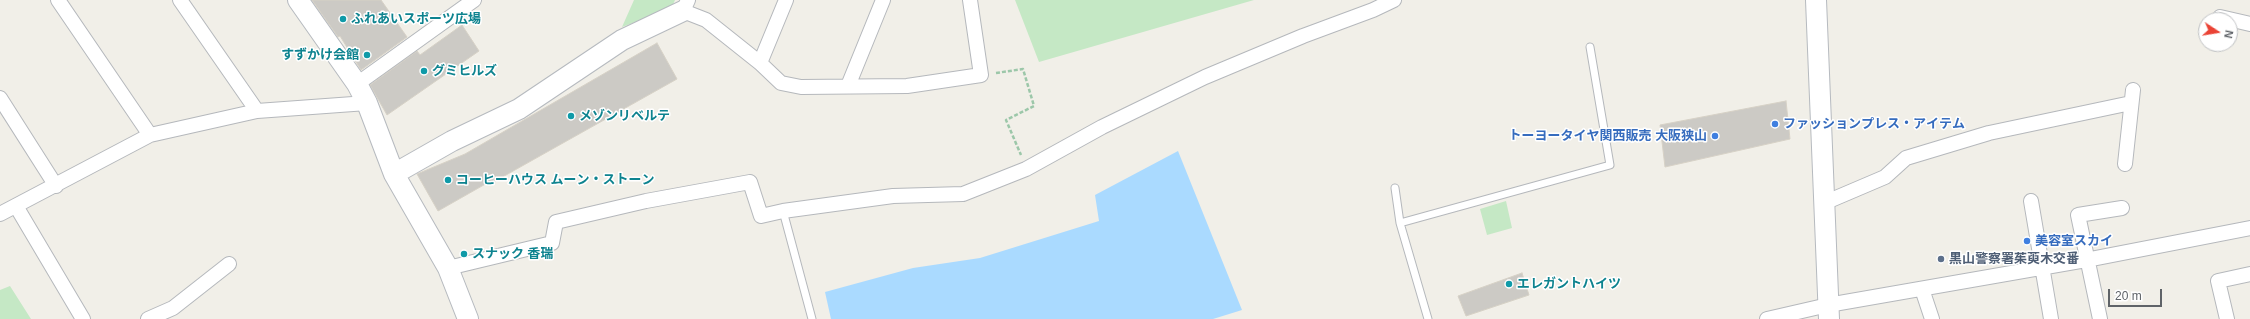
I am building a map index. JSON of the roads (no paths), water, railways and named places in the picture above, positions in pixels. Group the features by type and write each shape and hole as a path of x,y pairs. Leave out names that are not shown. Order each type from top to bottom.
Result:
{"street":[{"path":"58,0 150,135"},
{"path":"180,0 257,111"},
{"path":"298,0 357,84 367,103 394,174 448,268 468,319"},
{"path":"357,84 474,0"},
{"path":"760,63 786,0"},
{"path":"848,86 883,0"},
{"path":"394,174 452,141 519,109 622,40 686,6 760,63 781,82 802,87 907,86 981,75 970,0"},
{"path":"448,268 552,243 556,222 593,212 701,190 750,182 760,216 783,211 893,196 963,194 1026,169 1102,127 1205,77 1303,36 1373,10 1394,0"},
{"path":"1816,0 1828,312"},
{"path":"2238,21 2250,24"},
{"path":"1824,203 1885,177 1906,158 1989,133 2132,96 2125,164"},
{"path":"0,98 56,186"},
{"path":"0,214 56,186 150,135 257,111 367,103"},
{"path":"2031,201 2051,319"},
{"path":"16,206 83,319"},
{"path":"2100,319 2086,260 2078,215 2122,208"},
{"path":"1767,319 1828,312 1922,289 2086,260 2250,228"},
{"path":"148,319 173,308 229,264"},
{"path":"2227,319 2218,281 2250,274"},
{"path":"1922,289 1932,319"}],"lane":[{"path":"1400,223 1610,165 1590,47"},
{"path":"1395,188 1400,223 1428,319"},
{"path":"783,211 812,319"}],"water":[{"path":"1178,151 1242,310 1213,319 831,319 825,292 913,268 980,258 1099,221 1095,195"}],"place":[{"name":"ふれあいスポーツ広場","path":"343,19"},
{"name":"すずかけ会館","path":"367,55"},
{"name":"グミヒルズ","path":"424,71"},
{"name":"メゾンリベルテ","path":"571,116"},
{"name":"ファッションプレス・アイテム","path":"1775,124"},
{"name":"トーヨータイヤ関西販売 大阪狭山","path":"1715,136"},
{"name":"コーヒーハウス ムーン・ストーン","path":"448,180"},
{"name":"美容室スカイ","path":"2027,241"},
{"name":"スナック 香瑞","path":"464,254"},
{"name":"黒山警察署茱萸木交番","path":"1941,259"},
{"name":"エレガントハイツ","path":"1509,284"}]}
